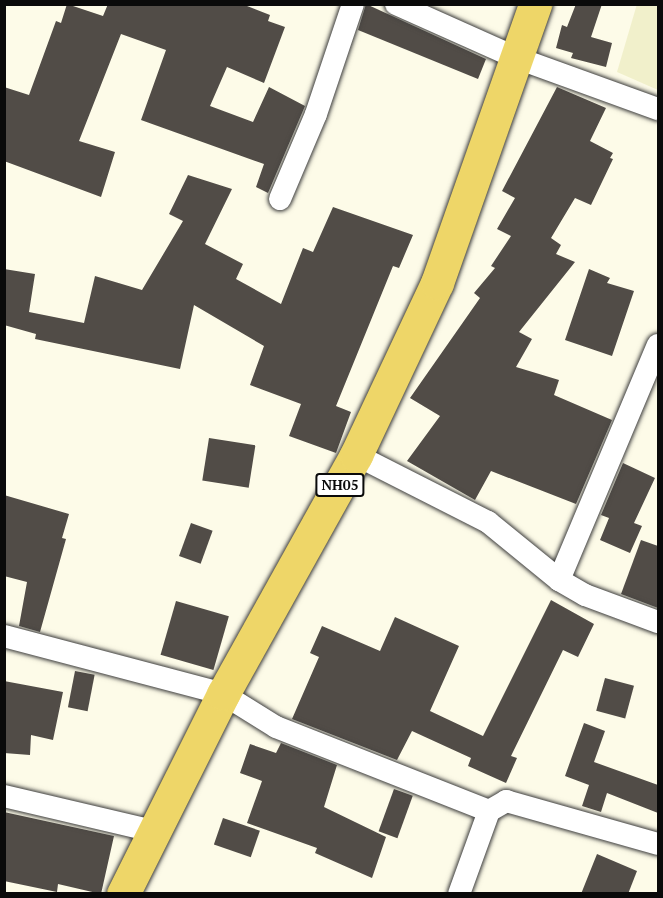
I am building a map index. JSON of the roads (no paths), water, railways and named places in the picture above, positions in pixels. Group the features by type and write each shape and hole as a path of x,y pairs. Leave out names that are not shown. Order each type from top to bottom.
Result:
{"main road":[{"name":"NH05","path":"123,894 223,694 356,455 437,283 535,4"}],"street":[{"path":"280,199 315,114 353,4"},
{"path":"396,4 517,58 658,109"},
{"path":"559,580 658,345"},
{"path":"356,455 488,522 559,580 585,595 658,622"},
{"path":"4,636 223,694 276,727 489,811"},
{"path":"4,796 153,831"},
{"path":"459,894 489,811 506,801 658,844"}]}
